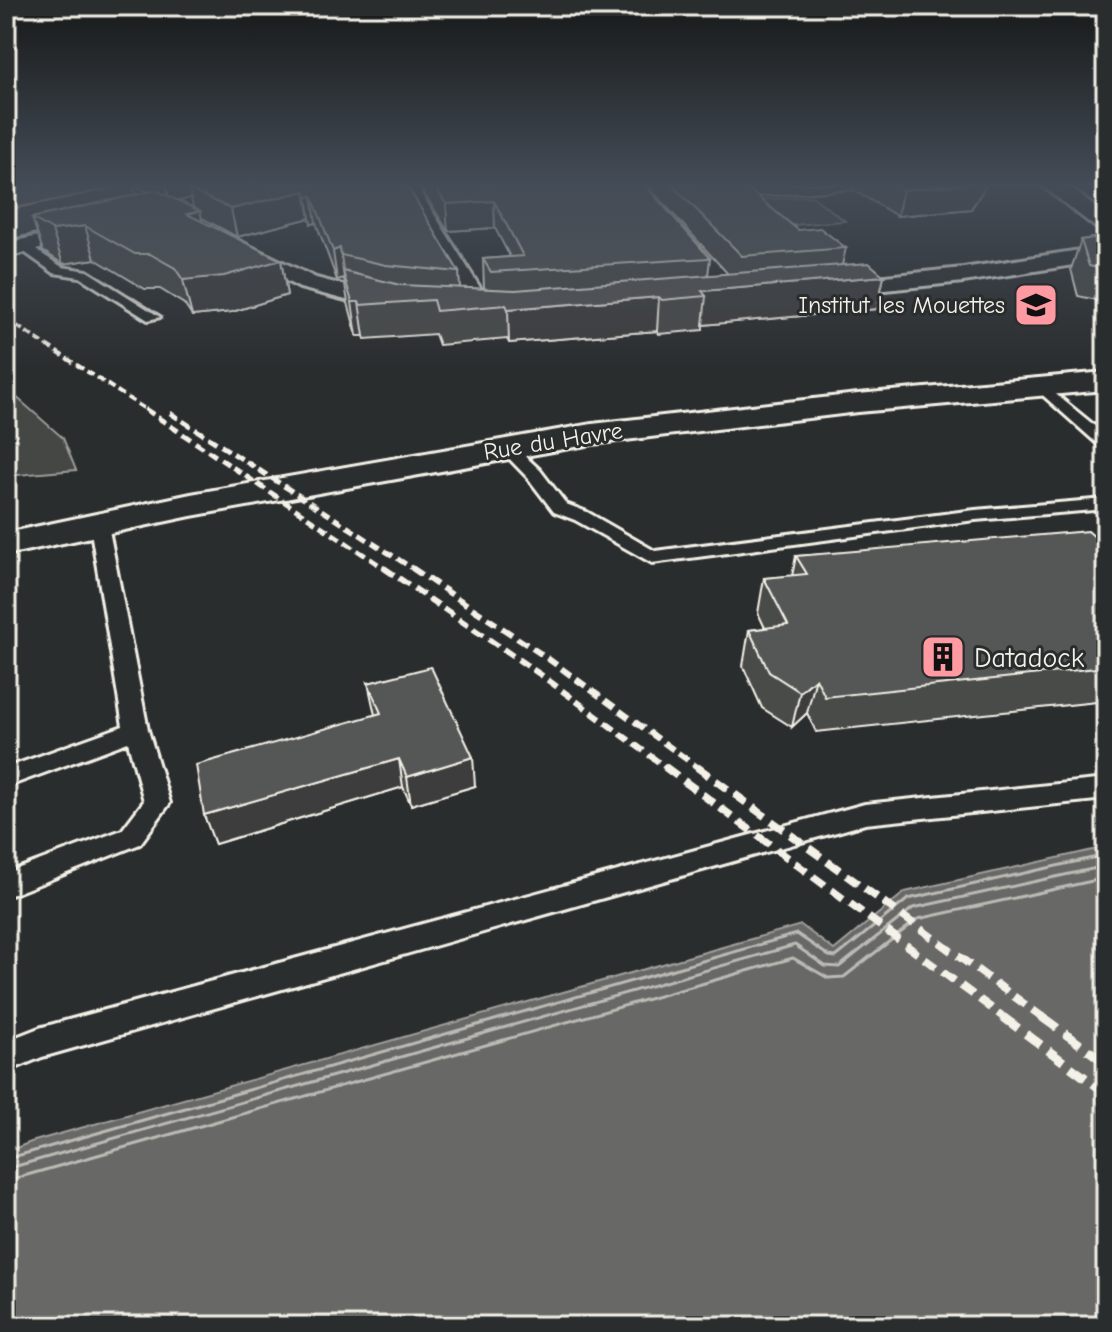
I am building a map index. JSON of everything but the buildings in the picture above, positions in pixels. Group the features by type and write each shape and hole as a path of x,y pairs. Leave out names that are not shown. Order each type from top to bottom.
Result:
{"main road":[{"name":"Rue du Havre","path":"6,544 506,447 592,434 814,408 1106,381"}],"street":[{"path":"236,246 308,283 358,298 418,309"},
{"path":"443,246 482,313"},
{"path":"811,290 939,278 1106,253"}],"lane":[{"path":"15,248 58,270 83,274 153,317"},
{"path":"1042,387 1106,443"},
{"path":"506,447 534,474 560,508 581,516 652,557 975,515 1106,504"},
{"path":"6,885 131,837 157,803 136,730 99,525"},
{"path":"6,778 136,730"},
{"path":"6,1057 39,1043 865,814 1106,789"}],"shaded area":[{"path":"6,388 63,438 76,470 6,476"}],"water":[{"path":"1106,847 1106,1326 6,1326 6,1152 31,1142 801,925 834,950 905,892"}],"railway":[{"path":"6,319 148,411"},
{"path":"145,409 384,568"},
{"path":"170,413 415,570"},
{"path":"384,568 541,675 668,769"},
{"path":"415,570 547,658 700,769"},
{"path":"665,767 1006,1019"},
{"path":"697,767 1045,1019"},
{"path":"1003,1017 1106,1093"},
{"path":"1042,1017 1106,1063"}],"place":[{"name":"Institut les Mouettes","path":"1036,305"},
{"name":"Datadock","path":"943,657"}]}
